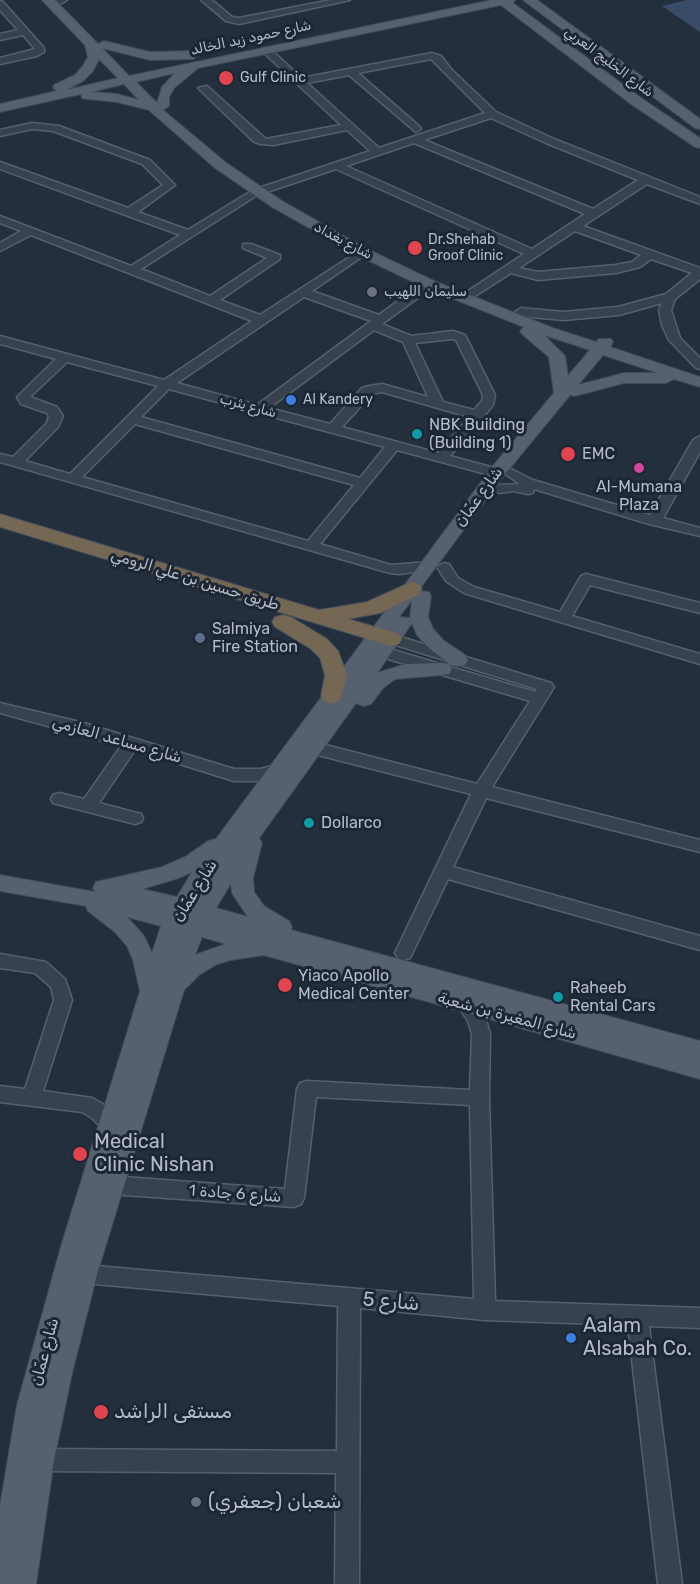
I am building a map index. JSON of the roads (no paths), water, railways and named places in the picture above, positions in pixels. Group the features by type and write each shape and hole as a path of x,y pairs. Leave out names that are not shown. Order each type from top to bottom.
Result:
{"highway":[{"name":"طريق حسين بن علي الرومي","path":"0,520 77,544 210,592 284,622 379,643"},
{"path":"0,527 45,541 77,544"},
{"name":"طريق حسين بن علي الرومي","path":"0,537 210,592 306,614 379,643"},
{"path":"306,614 333,615 363,610 417,592"},
{"path":"284,622 319,644 330,656 336,675 332,696"}],"main road":[{"name":"شارع بغداد","path":"57,0 158,107 262,191 362,252 429,284 498,312 607,347 700,373"},
{"path":"425,11 450,0"},
{"name":"شارع حمود زيد الخالد","path":"0,108 128,76 478,0"},
{"name":"شارع حمود زيد الخالد","path":"210,58 266,50 505,0"},
{"name":"شارع الخليج العربي","path":"505,0 636,101 700,144"},
{"name":"شارع الخليج العربي","path":"529,0 700,125"},
{"path":"438,15 485,16"},
{"path":"507,20 545,32"},
{"path":"60,92 89,68 98,45 150,56 210,58"},
{"path":"60,92 110,97 158,107 173,81 184,72 210,58"},
{"name":"شارع حمود زيد الخالد","path":"0,102 60,92"},
{"name":"شارع بغداد","path":"262,191 356,242 472,294 700,382"},
{"path":"498,312 552,350 569,391 604,381 634,377 672,378 700,382"},
{"name":"شارع عمّان","path":"2,1584 3,1557 31,1406 75,1243 120,1093 162,989 200,878 332,696 379,643 569,391 607,347"},
{"path":"417,592 419,617 424,631 458,667"},
{"name":"شارع عمّان","path":"188,916 335,719 379,643"},
{"path":"335,719 352,712 376,683 389,675 406,670 458,667"},
{"path":"252,831 242,886 250,906 270,922 334,951"},
{"path":"90,892 168,873 193,863 229,838"},
{"name":"شارع المغيرة بن شعبة","path":"0,870 334,951 700,1051"},
{"name":"شارع المغيرة بن شعبة","path":"0,883 90,892"},
{"path":"90,892 136,942 162,989 209,958 231,951 267,948"},
{"name":"شارع المغيرة بن شعبة","path":"188,916 267,948 700,1069"},
{"name":"شارع عمّان","path":"21,1584 40,1460 57,1373 162,989"}],"street":[{"path":"206,0 229,20 239,21 345,0"},
{"path":"0,61 40,51 2,8"},
{"path":"0,37 25,32"},
{"path":"266,50 376,153"},
{"path":"301,81 426,56 438,58 448,72 492,114 645,180 700,201"},
{"path":"350,71 415,134 594,214"},
{"path":"203,88 257,139 264,142 349,126"},
{"path":"132,270 262,191 376,153 415,134 492,114"},
{"path":"0,133 32,126 55,128 146,162 170,185 129,213"},
{"path":"0,165 188,234"},
{"path":"337,166 533,254"},
{"path":"472,294 645,180"},
{"path":"0,219 261,320"},
{"path":"574,226 700,273"},
{"path":"0,248 31,230"},
{"path":"212,301 276,257 247,246"},
{"path":"73,480 167,384 362,252"},
{"path":"511,269 538,276 604,270 636,265 650,254"},
{"path":"521,312 563,316 619,311 670,297 700,273"},
{"path":"259,409 429,284"},
{"path":"302,292 411,340 453,334 461,338 490,399 441,458"},
{"path":"670,297 665,310 668,325 675,340 700,365"},
{"name":"شارع يثرب","path":"0,340 441,458 502,478 514,487 700,532"},
{"path":"411,340 409,343 438,404"},
{"path":"0,356 14,344"},
{"path":"15,463 53,424 56,416 52,410 26,401 23,397 65,357"},
{"path":"333,429 367,391 382,388 476,415"},
{"path":"133,419 363,483"},
{"path":"654,521 700,440"},
{"path":"311,546 394,445"},
{"path":"0,458 374,565 400,570 436,567 459,585 700,660"},
{"path":"563,619 586,579 700,608"},
{"path":"379,643 543,692 482,790 404,953"},
{"name":"شارع مساعد العازمي","path":"0,708 78,727 234,775 260,775 276,771"},
{"path":"88,806 131,744"},
{"path":"314,748 700,846"},
{"path":"234,775 256,800"},
{"path":"59,799 135,818"},
{"path":"443,872 700,943"},
{"path":"0,961 40,967 59,984 63,1000 32,1097"},
{"path":"466,1005 477,1018 481,1034 479,1098 485,1310"},
{"path":"481,1034 496,1022 516,1018"},
{"name":"شارع 6 جادة 1","path":"110,1185 294,1198 307,1089 479,1098"},
{"path":"85,1104 120,1093"},
{"path":"0,1094 85,1104 99,1112 110,1123"},
{"name":"شارع 5","path":"84,1274 485,1310 700,1318"},
{"path":"347,1584 349,1298"},
{"path":"637,1315 670,1584"},
{"path":"40,1460 348,1462"}],"water":[{"path":"687,0 700,0 700,32 662,6"}],"place":[{"name":"Gulf Clinic","path":"226,78"},
{"name":"Dr.Shehab Groof Clinic","path":"415,248"},
{"name":"سليمان اللهيب","path":"372,292"},
{"name":"Al Kandery","path":"291,400"},
{"name":"NBK Building (Building 1)","path":"417,434"},
{"name":"EMC","path":"568,454"},
{"name":"Al-Mumana Plaza","path":"639,468"},
{"name":"Salmiya Fire Station","path":"200,638"},
{"name":"Dollarco","path":"309,823"},
{"name":"Yiaco Apollo Medical Center","path":"285,985"},
{"name":"Raheeb Rental Cars","path":"558,997"},
{"name":"Medical Clinic Nishan","path":"80,1154"},
{"name":"Aalam Alsabah Co.","path":"571,1338"},
{"name":"مستفى الراشد","path":"101,1412"},
{"name":"شعبان (جعفري)","path":"196,1502"}]}
